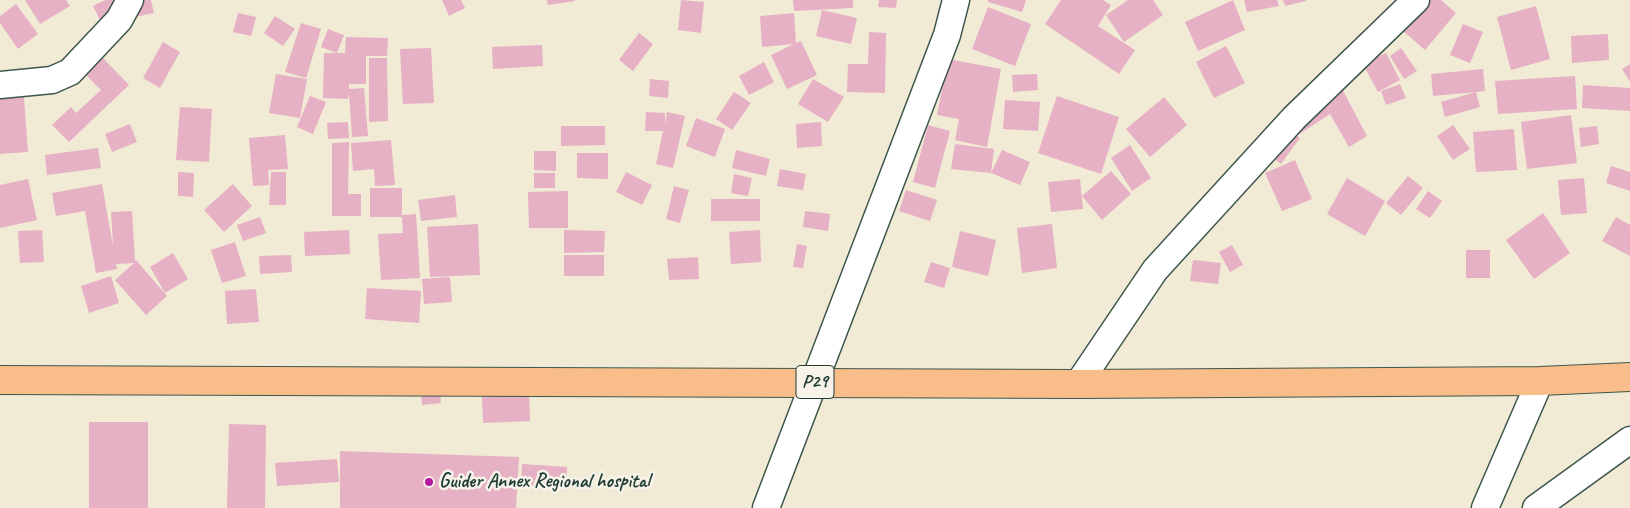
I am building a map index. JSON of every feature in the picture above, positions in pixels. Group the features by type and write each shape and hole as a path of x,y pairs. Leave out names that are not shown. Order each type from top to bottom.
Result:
{"main road":[{"name":"P29","path":"0,380 1078,384 1540,380 1630,377"}],"street":[{"path":"0,85 52,80 70,72 119,20 130,0"},
{"path":"766,508 947,34 956,0"},
{"path":"947,34 970,0"},
{"path":"1078,384 1155,270 1294,118 1416,0"},
{"path":"1485,508 1540,380"},
{"path":"1536,508 1630,440"}],"building":[{"path":"25,0 66,0 70,6 40,24"},
{"path":"105,0 119,0 105,30 93,6"},
{"path":"135,0 151,0 154,13 130,18"},
{"path":"442,0 461,0 465,8 449,16"},
{"path":"547,0 575,0 575,1 548,5"},
{"path":"681,0 704,2 701,33 678,30"},
{"path":"793,0 853,0 853,8 794,11"},
{"path":"879,0 897,0 896,8 878,7"},
{"path":"988,0 1026,0 1022,12 988,2"},
{"path":"1061,0 1103,0 1111,5 1098,26 1135,50 1119,74 1045,24"},
{"path":"1128,0 1153,0 1163,15 1124,42 1106,15"},
{"path":"1233,0 1245,30 1198,51 1185,22"},
{"path":"1244,0 1277,0 1279,6 1247,12"},
{"path":"1283,0 1306,0 1306,1 1285,6"},
{"path":"1429,0 1441,0 1456,13 1425,50 1403,31"},
{"path":"16,4 38,34 18,49 0,23 0,16"},
{"path":"1536,6 1550,59 1511,70 1497,17"},
{"path":"988,7 1031,24 1015,66 972,49"},
{"path":"822,10 857,18 851,44 816,36"},
{"path":"238,13 256,17 251,36 233,32"},
{"path":"794,13 796,43 801,41 817,75 787,89 771,55 794,44 762,47 760,16"},
{"path":"275,16 295,29 283,46 264,33"},
{"path":"301,23 321,29 306,78 285,72"},
{"path":"1463,24 1483,32 1470,63 1450,55"},
{"path":"328,29 344,35 337,53 321,47"},
{"path":"869,32 886,33 885,93 847,92 848,64 868,64"},
{"path":"639,33 653,44 633,71 619,60"},
{"path":"1608,34 1609,60 1572,63 1571,36"},
{"path":"346,37 388,38 387,56 366,56 366,84 349,84 349,89 364,88 368,136 352,137 349,93 348,99 323,98 324,53 345,53"},
{"path":"163,42 180,52 160,88 143,78"},
{"path":"542,45 543,66 493,69 492,47"},
{"path":"1226,46 1245,83 1214,98 1196,62"},
{"path":"431,48 434,103 403,104 400,49"},
{"path":"1401,48 1417,71 1404,79 1390,56"},
{"path":"1386,53 1400,80 1378,92 1363,64"},
{"path":"99,54 129,85 69,142 52,125 71,107 76,113 101,90 81,70"},
{"path":"369,58 387,58 388,121 369,122"},
{"path":"948,59 1001,69 987,147 955,140 959,119 937,115"},
{"path":"764,62 774,82 749,95 739,76"},
{"path":"1630,64 1630,82 1622,69"},
{"path":"1483,69 1485,91 1433,96 1431,74"},
{"path":"22,72 28,152 0,154 0,74"},
{"path":"276,74 307,79 300,118 269,113"},
{"path":"1037,74 1038,90 1013,92 1012,75"},
{"path":"1575,76 1577,109 1498,114 1495,81"},
{"path":"650,79 669,81 668,98 649,96"},
{"path":"813,79 844,97 828,122 798,104"},
{"path":"1400,84 1406,98 1386,105 1381,91"},
{"path":"1340,85 1367,136 1349,147 1330,114 1298,135 1288,119"},
{"path":"1583,85 1630,88 1630,111 1582,108"},
{"path":"734,92 751,103 732,130 716,119"},
{"path":"1476,92 1480,107 1445,117 1441,102"},
{"path":"310,96 326,102 313,134 297,127"},
{"path":"1057,96 1119,117 1101,174 1038,153"},
{"path":"1164,97 1187,125 1150,157 1126,129"},
{"path":"1005,100 1040,102 1038,131 1003,129"},
{"path":"180,107 212,109 209,162 176,160"},
{"path":"646,112 665,113 665,125 667,112 685,116 673,168 656,164 663,131 645,131"},
{"path":"1571,115 1577,163 1527,169 1521,122"},
{"path":"696,118 725,129 715,157 686,146"},
{"path":"348,122 349,138 328,139 327,123"},
{"path":"821,122 822,146 797,148 796,124"},
{"path":"130,124 137,142 112,152 105,134"},
{"path":"928,125 950,131 935,188 913,182"},
{"path":"1453,125 1470,149 1453,160 1437,136"},
{"path":"561,126 605,126 605,145 561,146"},
{"path":"1597,126 1599,144 1581,147 1579,128"},
{"path":"1286,128 1300,138 1281,164 1268,154"},
{"path":"1514,129 1517,170 1476,172 1473,132"},
{"path":"285,135 288,169 268,170 269,185 253,186 249,138"},
{"path":"391,140 395,185 375,186 374,169 353,171 351,143"},
{"path":"349,142 348,194 361,194 361,216 332,216 332,143"},
{"path":"955,144 994,149 991,173 951,169"},
{"path":"1130,145 1151,178 1132,191 1111,158"},
{"path":"98,148 101,168 47,175 45,155"},
{"path":"736,150 770,159 766,176 732,168"},
{"path":"1002,150 1030,162 1020,185 991,173"},
{"path":"534,151 556,151 556,171 534,170"},
{"path":"577,153 608,153 608,179 577,178"},
{"path":"1295,160 1312,199 1282,211 1265,173"},
{"path":"1611,166 1630,172 1630,191 1606,183"},
{"path":"780,169 806,174 803,190 777,186"},
{"path":"1111,171 1131,194 1102,220 1082,196"},
{"path":"178,172 194,173 193,197 178,196"},
{"path":"271,172 286,172 286,205 269,205"},
{"path":"626,172 652,185 642,205 616,192"},
{"path":"534,173 555,173 555,188 534,188"},
{"path":"734,174 752,178 748,196 731,193"},
{"path":"1408,176 1423,188 1401,215 1386,203"},
{"path":"1347,178 1385,201 1365,236 1327,214"},
{"path":"1584,178 1587,213 1561,215 1558,180"},
{"path":"28,179 37,220 0,228 0,185"},
{"path":"1080,179 1083,209 1051,212 1048,182"},
{"path":"102,184 113,246 111,212 132,211 135,261 167,296 146,315 115,280 134,263 116,264 117,269 96,273 85,211 56,216 52,193"},
{"path":"233,184 252,206 224,232 204,210"},
{"path":"674,186 689,190 680,223 666,219"},
{"path":"370,188 402,188 402,215 416,214 420,278 381,280 378,234 403,233 402,217 370,217"},
{"path":"906,190 937,200 930,221 899,211"},
{"path":"568,191 568,228 529,228 528,192"},
{"path":"1428,191 1442,201 1430,218 1416,209"},
{"path":"455,195 457,217 421,221 418,200"},
{"path":"711,199 760,199 760,221 711,221"},
{"path":"805,211 830,214 828,231 803,227"},
{"path":"1543,213 1570,253 1534,279 1506,240"},
{"path":"260,217 266,233 243,241 237,225"},
{"path":"1616,217 1630,225 1630,256 1602,241"},
{"path":"478,224 480,275 430,277 427,227"},
{"path":"1052,224 1057,268 1022,273 1017,228"},
{"path":"42,230 44,262 20,263 18,231"},
{"path":"349,230 350,254 305,256 304,232"},
{"path":"564,230 605,231 604,252 564,253"},
{"path":"760,230 761,262 731,264 729,232"},
{"path":"960,231 996,240 988,276 952,267"},
{"path":"235,242 246,276 222,283 211,250"},
{"path":"797,244 807,246 803,268 793,267"},
{"path":"1232,245 1243,265 1230,272 1219,252"},
{"path":"1466,250 1490,250 1490,278 1466,278"},
{"path":"173,253 188,279 165,293 150,267"},
{"path":"291,255 292,272 260,274 259,256"},
{"path":"564,255 604,255 604,276 564,276"},
{"path":"698,257 699,279 669,280 667,259"},
{"path":"1193,260 1221,263 1218,284 1190,281"},
{"path":"931,262 950,268 944,288 924,282"},
{"path":"111,276 119,303 89,313 81,286"},
{"path":"450,277 452,302 424,304 422,279"},
{"path":"367,288 421,291 419,323 365,319"},
{"path":"256,289 259,322 227,324 225,291"},
{"path":"440,387 441,403 422,405 421,388"},
{"path":"529,394 530,421 483,423 482,396"},
{"path":"89,422 148,422 148,508 89,508"},
{"path":"229,424 266,425 265,508 227,508"},
{"name":"Guider Annex Regional hospital","path":"340,451 519,457 516,508 340,508"},
{"path":"337,459 339,482 277,486 275,463"},
{"path":"522,464 567,467 566,488 521,485"}],"place":[{"name":"Guider Annex Regional hospital","path":"429,482"}]}
